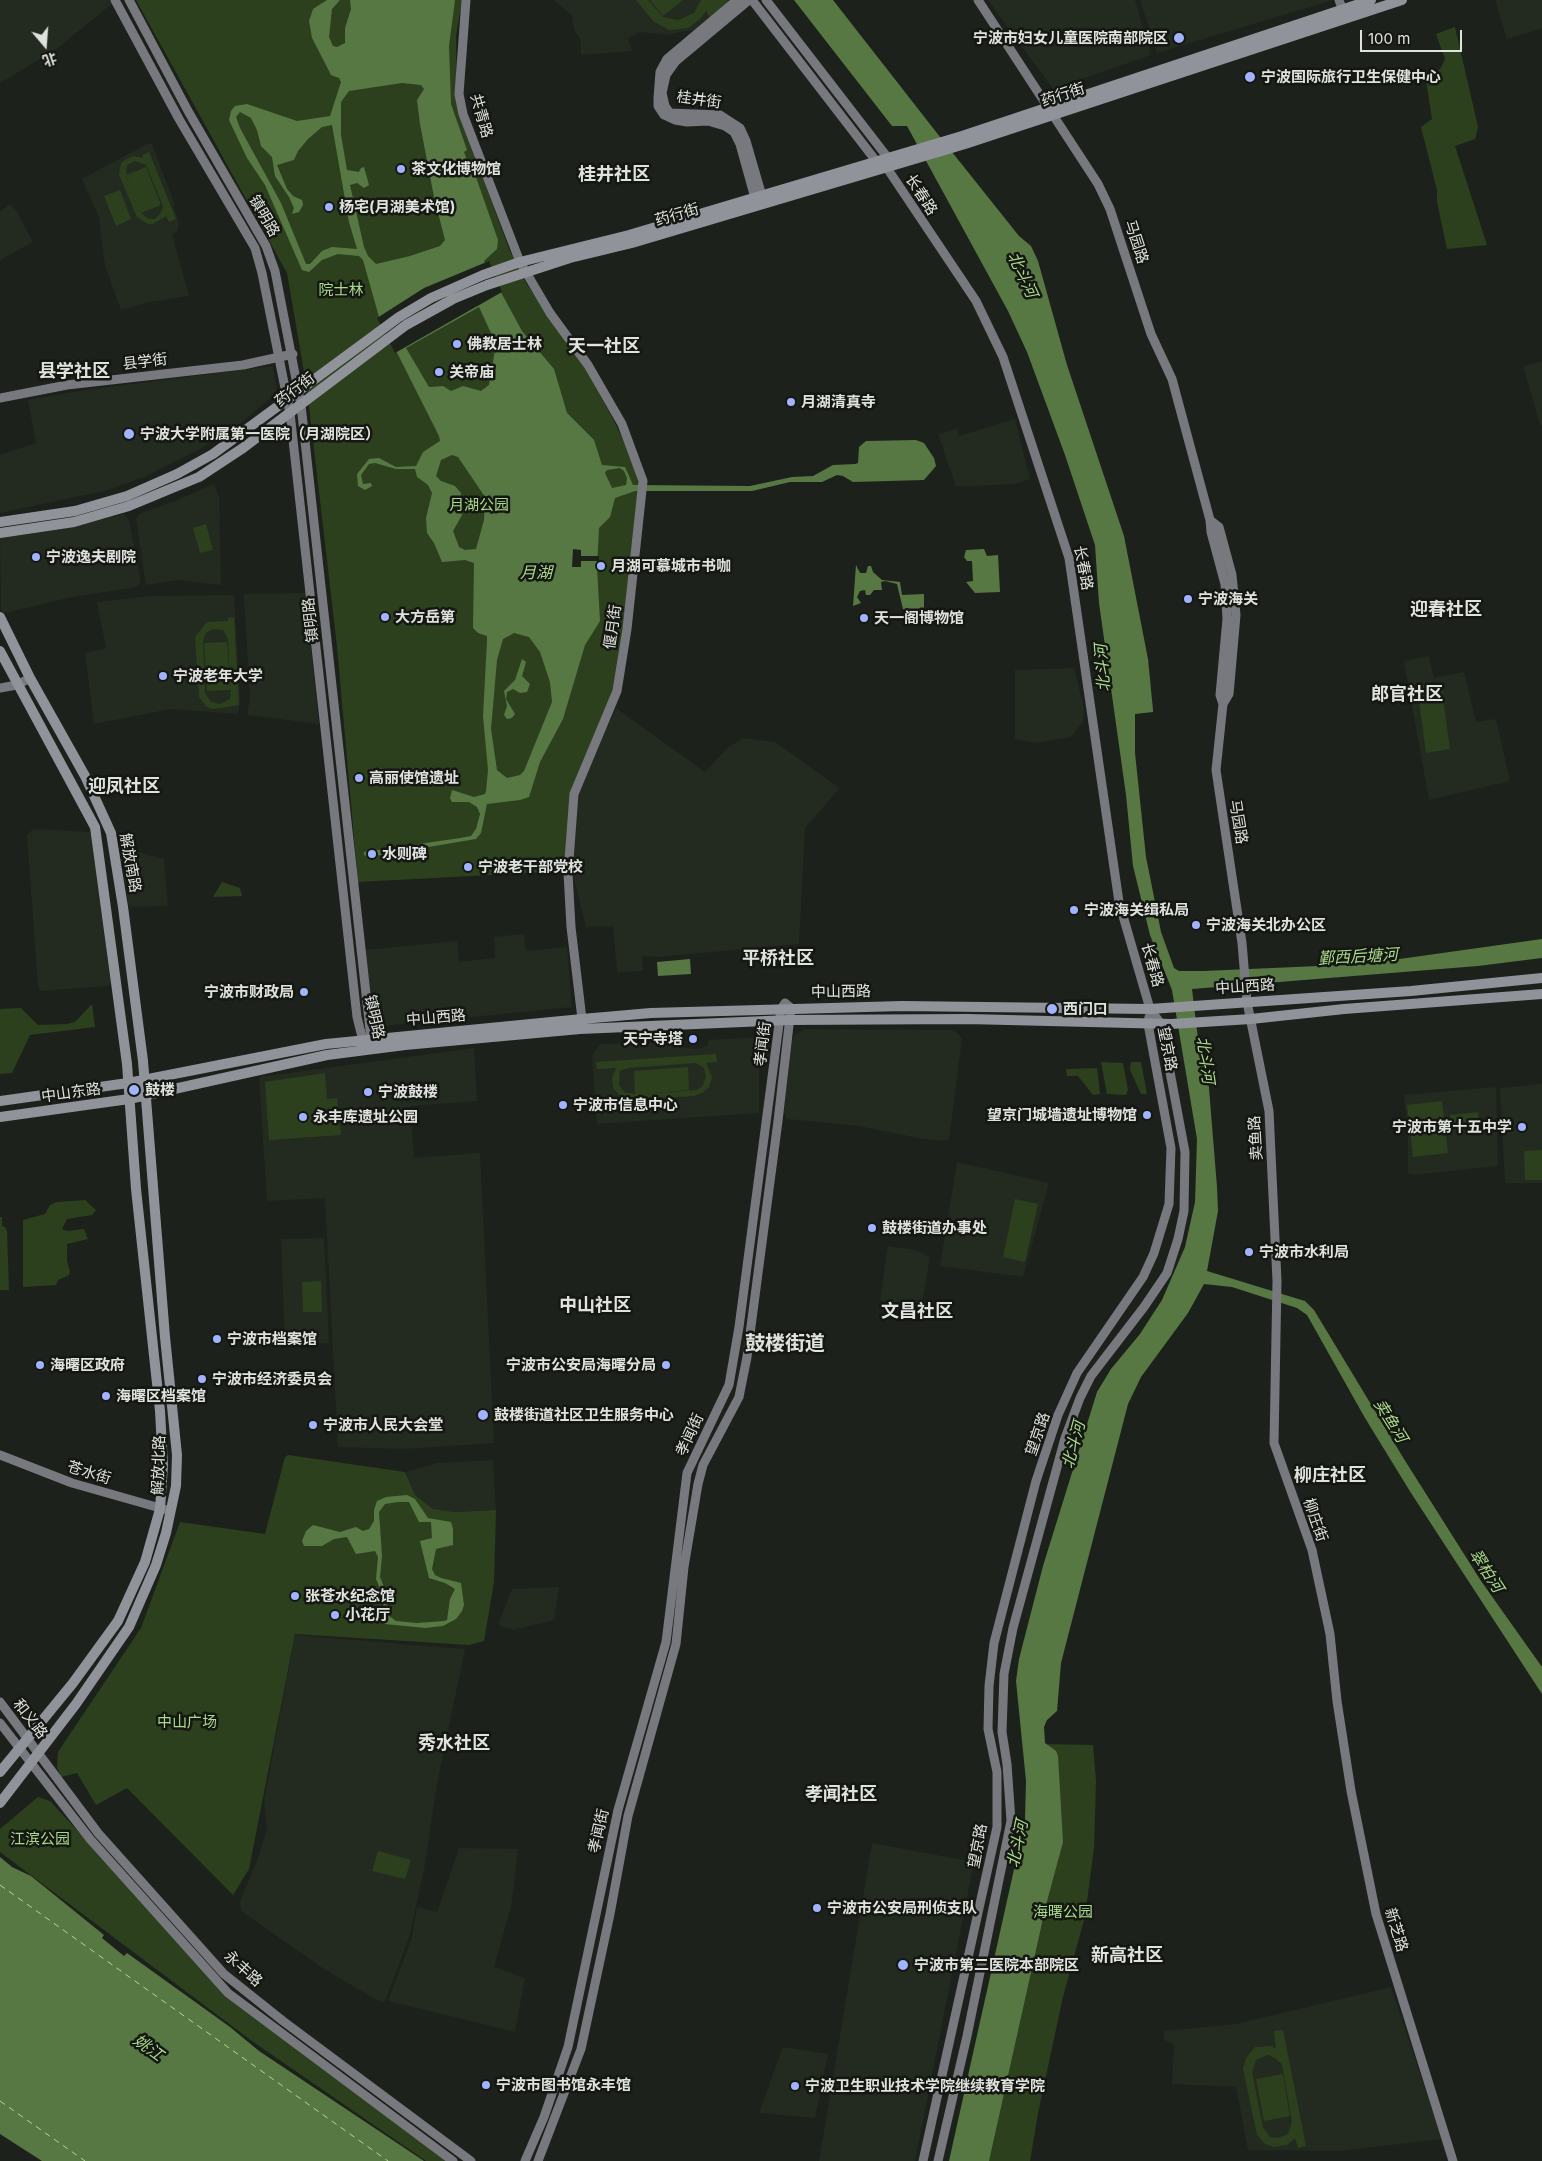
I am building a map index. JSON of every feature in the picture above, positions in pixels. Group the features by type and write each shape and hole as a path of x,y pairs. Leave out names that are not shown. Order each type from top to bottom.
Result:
{"main road":[{"name":"镇明路","path":"116,0 178,120 255,248 262,272 290,413 366,1039"},
{"name":"镇明路","path":"129,0 188,111 266,246 276,271 301,405 366,1050"},
{"name":"共青路","path":"466,0 460,94 463,114 523,267"},
{"name":"桂井街","path":"737,0 667,59 660,72 658,106 664,115 674,120 687,122 708,121 725,126 734,132 758,197"},
{"name":"桂井街","path":"750,0 676,61 666,75 662,93 665,106 670,112 720,115 740,128 746,141 758,197"},
{"path":"750,0 876,161"},
{"name":"长春路","path":"766,0 888,164 976,301 992,330 1003,357 1069,558 1119,902 1150,1009"},
{"name":"马园路","path":"978,0 1098,184 1110,209 1151,334 1172,379 1225,584 1227,610 1220,695 1223,704 1216,770 1242,943 1247,998"},
{"name":"药行街","path":"523,267 632,243 888,164 1049,111 1345,4 1371,0"},
{"name":"药行街","path":"1049,111 1400,1"},
{"path":"1345,4 1347,19"},
{"name":"药行街","path":"0,532 74,522 130,506 163,494 217,467 301,405 399,316 431,298 523,267 876,161 888,164"},
{"name":"偃月街","path":"523,267 550,313 588,365 622,424 643,481 643,495 617,691 574,794 568,873 571,927 582,1019"},
{"name":"县学街","path":"0,398 67,385 243,365 293,354"},
{"name":"药行街","path":"0,522 75,511 127,496 160,482 213,454 299,389 358,354"},
{"name":"解放南路","path":"0,617 30,678 84,776 111,833 123,907 144,1080"},
{"name":"解放南路","path":"0,651 95,827 128,1083"},
{"path":"0,688 17,685 30,678"},
{"name":"中山西路","path":"144,1080 287,1051 366,1039 582,1019 786,1008 920,1006 1150,1009 1198,1006 1247,998 1411,991 1542,978"},
{"name":"中山西路","path":"146,1096 252,1070 366,1050 580,1029 784,1020 967,1019 1166,1024 1250,1019 1344,1009 1542,994"},
{"name":"卖鱼路","path":"1247,998 1269,1111 1277,1282 1276,1318"},
{"name":"孝闻街","path":"525,2161 544,2117 568,2047 618,1810 666,1642 687,1473 729,1385 786,1008"},
{"name":"望京路","path":"938,2161 967,2036 1011,1821 1008,1764 1002,1732 1004,1674 1013,1628 1065,1438 1080,1398 1091,1376 1144,1307 1167,1273 1178,1239 1184,1210 1185,1152 1166,1024 1150,1009"},
{"name":"望京路","path":"923,2161 997,1827 997,1772 988,1729 988,1686 994,1643 1036,1481 1058,1415 1077,1373 1143,1277 1154,1253 1169,1204 1171,1148 1148,1024 1150,1009"},
{"name":"孝闻街","path":"538,2161 581,2049 610,1914 628,1816 676,1644 684,1567 698,1484 703,1465 738,1397 747,1357 784,1020"},
{"name":"中山东路","path":"0,1101 144,1080"},
{"name":"解放北路","path":"0,1803 105,1664 129,1627 156,1565 172,1511 176,1486 176,1428 164,1327 144,1080"},
{"name":"解放北路","path":"0,1772 73,1683 118,1621 145,1562 160,1509 164,1464 136,1189 128,1083"},
{"name":"中山东路","path":"0,1118 146,1096"},
{"name":"柳庄街","path":"1276,1318 1274,1443 1312,1550 1330,1634 1337,1701"},
{"name":"苍水街","path":"0,1455 72,1483 172,1511"},
{"name":"新芝路","path":"1337,1701 1351,1790 1376,1914 1453,2161"},
{"name":"和义路","path":"0,1702 39,1752"},
{"name":"和义路","path":"0,1723 30,1764"},
{"name":"永丰路","path":"39,1752 98,1832 224,1974 283,2021 471,2161"},
{"name":"永丰路","path":"30,1764 90,1839 228,1993 453,2161"}],"shaded area":[{"path":"0,0 112,0 114,2 58,48 0,83"},
{"path":"553,0 733,0 697,29 667,35 641,32 628,38 632,51 581,55 581,40 574,30 572,15"},
{"path":"988,0 1135,0 1151,55 1053,89"},
{"name":"宁波市妇女儿童医院南部院区","path":"1140,0 1333,0 1157,53"},
{"path":"1495,0 1542,0 1542,28 1507,39"},
{"path":"147,144 152,144 175,205 173,206 179,222 178,231 172,234 189,296 150,302 121,310 105,266 99,217 82,179"},
{"path":"10,204 16,210 33,242 0,260 0,212"},
{"path":"1542,361 1542,425 1540,425 1523,366"},
{"name":"宁波大学附属第一医院（月湖院区）","path":"273,366 277,393 237,426 200,449 144,477 104,491 0,513 0,455 36,443 28,400 85,390"},
{"path":"1015,419 1030,479 1015,484 956,487 938,434 957,429 959,436"},
{"path":"214,484 219,496 221,585 178,580 146,585 136,520 139,514"},
{"path":"124,514 129,520 141,582 136,587 67,598 5,613 1,610 0,538 63,529"},
{"path":"305,593 319,724 247,715 250,698 244,594"},
{"name":"宁波老年大学","path":"234,595 240,699 238,714 171,709 94,724 85,653 106,648 97,602 151,596"},
{"path":"1429,656 1434,678 1464,672 1476,722 1496,719 1510,781 1429,800 1404,661"},
{"path":"1074,668 1084,708 1083,722 1071,737 1036,743 1015,739 1015,670"},
{"path":"616,708 705,772 727,748 744,738 775,742 840,788 805,828 799,944 658,957 642,956 643,971 617,972 613,926 586,927 572,871 577,791"},
{"path":"32,830 89,832 91,836 111,983 108,986 40,991 38,987 27,835"},
{"path":"120,847 164,859 168,906 129,907"},
{"path":"524,934 526,951 567,947 572,1007 373,1027 365,950 457,941 459,962 495,958 494,937"},
{"path":"805,1029 952,1030 958,1033 962,1040 949,1139 943,1141 918,1138 859,1126 787,1119 784,1112 790,1045 795,1035"},
{"path":"759,1037 759,1113 597,1124 592,1056 600,1044 681,1042 685,1048 698,1049 707,1046 709,1040"},
{"path":"474,1048 477,1101 410,1106 414,1158 480,1153 494,1443 403,1449 338,1447 325,1198 267,1201 259,1077"},
{"name":"宁波市第十五中学","path":"1542,1084 1542,1183 1505,1183 1500,1088"},
{"path":"1496,1087 1498,1166 1413,1175 1408,1173 1408,1132 1404,1095"},
{"path":"957,1162 1049,1183 1023,1277 940,1266"},
{"path":"324,1238 329,1343 285,1345 281,1239"},
{"path":"888,1246 915,1250 930,1257 921,1308 880,1301"},
{"path":"493,1460 496,1510 455,1512 433,1509 415,1495 405,1472 437,1463"},
{"path":"559,1587 554,1620 513,1630 498,1625 512,1589"},
{"path":"295,1635 465,1649 437,1784 424,1870 409,1938 385,2001 382,2003 324,1969 241,1911 240,1902 258,1858 267,1828 264,1801"},
{"name":"宁波市第二医院本部院区","path":"872,1843 974,1862 915,2161 819,2161"},
{"path":"459,1848 518,1849 511,1907 494,1967 525,1978 515,2032 388,2001 412,1937 417,1907 437,1912"},
{"path":"1391,1987 1442,2139 1340,2151 1248,2150 1236,2087 1172,2084 1174,2044 1164,2040 1164,2031 1236,2024"},
{"name":"宁波卫生职业技术学院继续教育学院","path":"783,2047 828,2054 815,2118 759,2113"}],"green space":[{"name":"月湖公园","path":"136,0 462,0 456,36 457,105 459,112 509,249 526,283 583,365 612,417 636,466 640,495 615,691 573,793 565,871 358,882 337,646 307,389 287,273"},
{"path":"636,0 648,0 663,17 678,20 694,13 701,0 727,0 728,2 710,17 706,11 700,19 688,28 670,30 654,22"},
{"path":"650,0 683,0 663,16"},
{"path":"1455,27 1478,127 1475,139 1455,146 1487,245 1447,249 1437,202 1437,190 1421,127 1432,119 1426,81 1441,68 1445,59 1436,34"},
{"path":"149,152 176,219 169,222 166,216 153,224 148,224 137,217 119,175 121,163 133,156 143,158 142,155","holes":["135,161 146,165 163,206 161,213 155,219 149,219 141,213 161,205 146,167 126,175 127,165"]},
{"path":"120,190 131,219 116,226 104,196"},
{"path":"206,524 213,550 200,553 193,528"},
{"path":"234,617 239,705 213,709 207,707 199,697 195,637 207,622 228,621 228,618","holes":["213,629 223,630 228,639 230,681 227,642 204,643 207,691 231,690 230,699 220,704 211,702 205,693 203,641 206,633"]},
{"path":"1441,683 1450,749 1426,753 1417,686"},
{"path":"222,882 240,888 242,896 213,897"},
{"path":"92,1004 95,1027 30,1035 12,1073 0,1074 0,1009 21,1008 38,1025 67,1024 75,1022"},
{"path":"716,1054 717,1062 706,1063 712,1077 709,1087 702,1093 694,1096 628,1100 620,1096 613,1088 612,1078 616,1068 597,1069 596,1062","holes":["696,1063 704,1068 706,1077 702,1087 696,1090 641,1094 689,1090 688,1067 634,1071 635,1094 624,1092 619,1085 620,1071 628,1068"]},
{"path":"1101,1062 1123,1063 1128,1090 1126,1095 1107,1094"},
{"path":"1131,1062 1141,1062 1147,1094 1141,1094 1130,1070"},
{"path":"1097,1068 1100,1094 1093,1095 1078,1076 1067,1076 1066,1069"},
{"name":"永丰库遗址公园","path":"325,1073 327,1099 337,1098 341,1135 269,1140 265,1082"},
{"path":"1442,1101 1448,1153 1413,1157 1407,1105"},
{"path":"1478,1112 1479,1127 1451,1130 1450,1115"},
{"path":"1542,1150 1542,1180 1525,1180 1524,1151"},
{"path":"1015,1199 1038,1204 1025,1262 1003,1257"},
{"path":"85,1200 96,1210 92,1215 67,1219 62,1229 68,1231 84,1229 88,1239 67,1244 69,1275 58,1280 56,1285 23,1287 23,1220 45,1214 50,1205 57,1202"},
{"path":"0,1217 2,1217 2,1226 7,1231 9,1290 0,1290"},
{"path":"321,1281 322,1312 303,1312 302,1282"},
{"name":"中山广场","path":"288,1455 405,1472 415,1495 433,1509 455,1512 496,1510 494,1582 484,1641 469,1645 295,1634 249,1869 233,1895 127,1788 96,1805 77,1773 61,1777 57,1767 58,1752 141,1628 180,1522 265,1534 285,1457"},
{"name":"海曙公园","path":"1042,1744 1093,1745 1096,1781 1094,1848 1085,1916 1063,1997 1038,2113 1030,2161 988,2161"},
{"name":"江滨公园","path":"38,1797 50,1801 220,1985 455,2161 426,2161 252,2041 0,1852 0,1829"},
{"path":"378,1851 411,1860 405,1879 372,1871"},
{"path":"1283,2030 1306,2146 1298,2148 1295,2138 1287,2145 1274,2147 1265,2144 1257,2135 1243,2069 1246,2058 1255,2047 1271,2046 1276,2049 1274,2031","holes":["1268,2055 1282,2064 1292,2122 1288,2134 1278,2138 1270,2137 1263,2127 1252,2072 1256,2060"]},
{"path":"1283,2074 1290,2116 1264,2121 1256,2079"}],"water":[{"name":"月湖","path":"327,0 340,0 332,9 329,37 333,46 337,47 345,43 345,28 351,9 350,0 455,0 449,46 451,104 467,150 464,152 467,160 470,160 498,240 497,249 484,261 522,331 554,369 567,413 594,440 602,465 625,467 633,485 750,486 792,477 813,476 833,465 858,463 859,447 866,441 916,440 924,443 934,458 936,466 924,480 853,482 837,475 822,482 790,482 752,491 635,491 615,498 610,517 599,528 597,567 600,621 585,645 563,719 540,762 529,797 487,804 481,833 476,839 369,857 364,855 364,852 471,836 476,829 480,814 477,807 469,802 452,802 450,798 452,790 474,797 485,794 486,791 488,770 483,716 487,636 478,633 473,628 474,563 465,560 442,562 434,543 427,533 426,518 432,493 428,485 417,477 415,469 396,469 375,463 369,464 361,475 363,484 371,483 372,486 365,490 358,486 357,474 369,459 379,458 396,467 416,466 423,452 440,441 379,317 363,260 359,256 338,254 322,260 309,272 302,270 265,185 247,158 229,120 231,111 235,106 247,104 297,121 330,116 341,82 339,78 331,75 312,38 309,21 313,9","holes":["402,83 421,85 424,89 417,100 434,197 445,240 440,246 410,256 376,264 368,256 364,247 350,185 357,183 364,188 369,185 364,167 359,172 347,170 341,135 341,102 349,91","240,112 251,118 257,130 261,146 272,157 275,176 294,208 292,214 299,212 303,205 302,200 293,196 287,189 277,165 294,160 298,151 308,139 322,127 332,125 349,222 357,249 332,247 322,251 310,264 306,264 281,203 240,128 236,117","479,307 496,344 489,385 481,391 463,386 451,391 443,386 429,387 406,348","452,455 458,457 485,497 484,520 476,549 465,550 459,547 453,531 462,515 461,493 455,486 441,481 436,476 441,460","620,468 624,471 627,478 626,485 612,488 605,473 607,470","514,633 529,637 540,652 550,682 552,702 524,771 520,775 507,778 497,770 491,729 497,660 503,639"]},
{"name":"北斗河","path":"794,0 833,0 1019,236 1031,246 1038,261 1067,365 1124,536 1148,659 1153,712 1135,714 1135,753 1146,857 1161,932 1174,968 1179,971 1204,971 1364,964 1542,939 1542,958 1478,966 1192,989 1199,1047 1208,1076 1217,1187 1218,1211 1207,1271 1305,1301 1314,1310 1404,1459 1481,1581 1542,1667 1542,1694 1411,1493 1365,1418 1307,1315 1297,1308 1232,1287 1204,1284 1188,1313 1141,1377 1128,1404 1061,1663 1057,1711 1047,1720 1044,1727 1045,1743 1056,1751 1058,1756 1063,1842 1046,1905 989,2161 949,2161 1025,1820 1026,1781 1016,1681 1019,1659 1043,1566 1097,1392 1111,1369 1140,1334 1162,1300 1185,1247 1195,1202 1197,1139 1172,990 1150,935 1133,866 1126,795 1099,603 1095,545 1065,455 1027,352 1008,311 907,126 892,126"},
{"path":"984,549 987,556 998,555 1000,592 975,593 966,582 973,581 972,561 967,561 964,557 966,550"},
{"path":"856,565 860,573 866,573 868,566 871,566 873,572 882,580 900,582 902,595 924,594 924,608 908,611 903,609 897,584 885,581 881,582 882,590 874,590 870,595 866,595 865,590 860,591 857,597 861,603 853,606"},
{"path":"522,659 526,662 522,676 530,684 527,692 520,693 513,689 507,692 506,699 515,714 512,718 507,719 504,715 507,706 504,691 515,680"},
{"path":"690,959 691,974 658,976 657,962"},
{"path":"407,1495 415,1499 428,1518 451,1522 453,1545 436,1549 432,1569 435,1575 441,1578 461,1583 464,1605 456,1619 443,1626 425,1628 385,1624 382,1593 376,1579 378,1557 375,1551 356,1554 347,1537 334,1539 322,1546 304,1546 302,1541 306,1531 313,1525 340,1532 356,1527 363,1531 369,1529 374,1521 374,1510 377,1501 386,1497","holes":["409,1502 419,1522 431,1522 432,1538 420,1541 429,1578 445,1583 455,1589 450,1599 447,1620 444,1621 417,1623 396,1621 389,1616 386,1592 380,1577 382,1556 379,1512 385,1504"]},
{"name":"姚江","path":"0,1857 12,1867 31,1876 104,1935 102,1938 124,1956 127,1953 230,2027 259,2051 424,2161 42,2161 0,2134"}],"pier":[{"path":"489,261 502,292 395,353 377,318 424,288"},
{"path":"573,549 581,550 581,556 599,556 599,561 581,561 581,567 572,567"}],"ferry route":[{"path":"0,1885 388,2161"},
{"path":"0,2101 85,2161"}],"place":[{"name":"宁波市妇女儿童医院南部院区","path":"1179,38"},
{"name":"宁波国际旅行卫生保健中心","path":"1250,77"},
{"name":"茶文化博物馆","path":"401,169"},
{"name":"杨宅(月湖美术馆)","path":"329,207"},
{"name":"佛教居士林","path":"457,344"},
{"name":"关帝庙","path":"439,372"},
{"name":"月湖清真寺","path":"791,402"},
{"name":"宁波大学附属第一医院（月湖院区）","path":"129,434"},
{"name":"宁波逸夫剧院","path":"36,557"},
{"name":"月湖可慕城市书咖","path":"601,566"},
{"name":"宁波海关","path":"1188,599"},
{"name":"大方岳第","path":"385,617"},
{"name":"天一阁博物馆","path":"864,618"},
{"name":"宁波老年大学","path":"163,676"},
{"name":"高丽使馆遗址","path":"359,778"},
{"name":"水则碑","path":"372,854"},
{"name":"宁波老干部党校","path":"468,867"},
{"name":"宁波海关缉私局","path":"1074,910"},
{"name":"宁波海关北办公区","path":"1196,925"},
{"name":"宁波市财政局","path":"304,992"},
{"name":"西门口","path":"1052,1009"},
{"name":"天宁寺塔","path":"693,1039"},
{"name":"鼓楼","path":"134,1090"},
{"name":"宁波鼓楼","path":"368,1092"},
{"name":"宁波市信息中心","path":"563,1105"},
{"name":"望京门城墙遗址博物馆","path":"1147,1115"},
{"name":"永丰库遗址公园","path":"303,1117"},
{"name":"宁波市第十五中学","path":"1522,1127"},
{"name":"鼓楼街道办事处","path":"872,1228"},
{"name":"宁波市水利局","path":"1249,1252"},
{"name":"宁波市档案馆","path":"217,1339"},
{"name":"海曙区政府","path":"40,1365"},
{"name":"宁波市公安局海曙分局","path":"666,1365"},
{"name":"宁波市经济委员会","path":"202,1379"},
{"name":"海曙区档案馆","path":"106,1396"},
{"name":"鼓楼街道社区卫生服务中心","path":"483,1415"},
{"name":"宁波市人民大会堂","path":"313,1425"},
{"name":"张苍水纪念馆","path":"295,1596"},
{"name":"小花厅","path":"335,1615"},
{"name":"宁波市公安局刑侦支队","path":"817,1908"},
{"name":"宁波市第二医院本部院区","path":"903,1965"},
{"name":"宁波市图书馆永丰馆","path":"486,2085"},
{"name":"宁波卫生职业技术学院继续教育学院","path":"795,2086"}],"district":[{"name":"桂井社区","path":"614,175"},
{"name":"天一社区","path":"604,347"},
{"name":"县学社区","path":"74,372"},
{"name":"迎春社区","path":"1446,610"},
{"name":"郎官社区","path":"1407,695"},
{"name":"迎凤社区","path":"124,787"},
{"name":"平桥社区","path":"778,959"},
{"name":"中山社区","path":"595,1306"},
{"name":"文昌社区","path":"917,1312"},
{"name":"鼓楼街道","path":"785,1344"},
{"name":"柳庄社区","path":"1330,1476"},
{"name":"秀水社区","path":"454,1744"},
{"name":"孝闻社区","path":"841,1795"},
{"name":"新高社区","path":"1127,1956"}],"park label":[{"name":"院士林","path":"341,290"}],"water label":[{"name":"鄞西后塘河","path":"1358,957"},
{"name":"卖鱼河","path":"1390,1421"},
{"name":"翠柏河","path":"1486,1571"}]}
